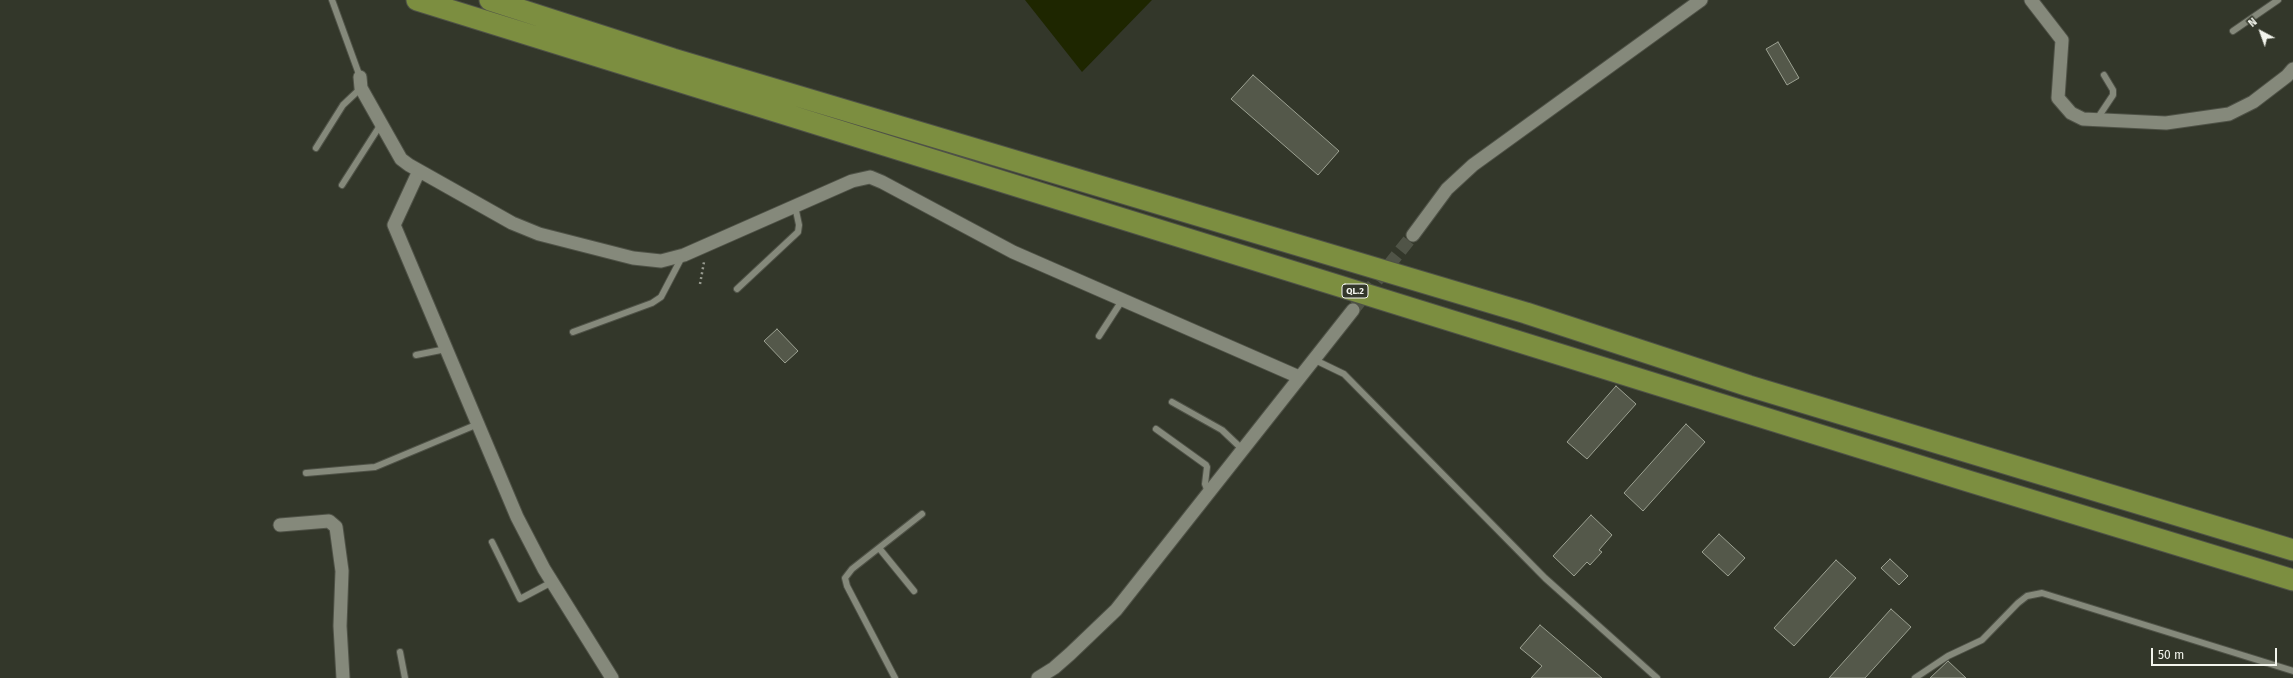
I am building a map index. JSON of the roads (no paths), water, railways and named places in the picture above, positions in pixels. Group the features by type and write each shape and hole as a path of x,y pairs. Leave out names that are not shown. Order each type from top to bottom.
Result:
{"highway":[{"name":"QL.2","path":"417,0 1968,481 2293,580"},
{"path":"490,0 673,59 1526,313 1749,386 2293,550"}],"street":[{"path":"1413,235 1447,189 1473,165 1701,0"},
{"path":"2031,0 2062,40 2057,93 2060,102 2077,117 2096,120 2166,123 2229,114 2253,102 2287,76 2293,69"},
{"path":"360,83 381,124 402,159 419,171 512,222 539,234 633,258 661,261 684,255 852,181 870,177 1013,252 1299,377"},
{"path":"419,171 394,225 517,517 552,582 612,678"},
{"path":"1038,678 1054,668 1116,610 1353,310"},
{"path":"280,525 330,521 336,527 342,571 340,626 343,678"}],"lane":[{"path":"316,148 343,105 360,83 332,0"},
{"path":"2233,31 2278,0"},
{"path":"2096,120 2113,95 2113,90 2104,75"},
{"path":"342,185 381,124"},
{"path":"737,289 798,232 799,225 795,206"},
{"path":"573,332 652,303 661,297 684,255"},
{"path":"1099,336 1123,299"},
{"path":"416,355 446,349"},
{"path":"1315,360 1344,374 1545,578 1657,678"},
{"path":"1172,402 1222,430 1242,449"},
{"path":"306,473 374,467 478,424"},
{"path":"1156,430 1206,465 1208,468 1205,484 1208,492"},
{"path":"895,678 847,586 846,578 852,569 922,514"},
{"path":"492,542 520,599 552,582"},
{"path":"879,548 914,591"},
{"path":"1915,678 1948,656 1982,640 2018,603 2027,596 2042,593 2293,671"},
{"path":"400,652 405,678"}],"tunnel":[{"path":"1353,310 1413,235"}]}
